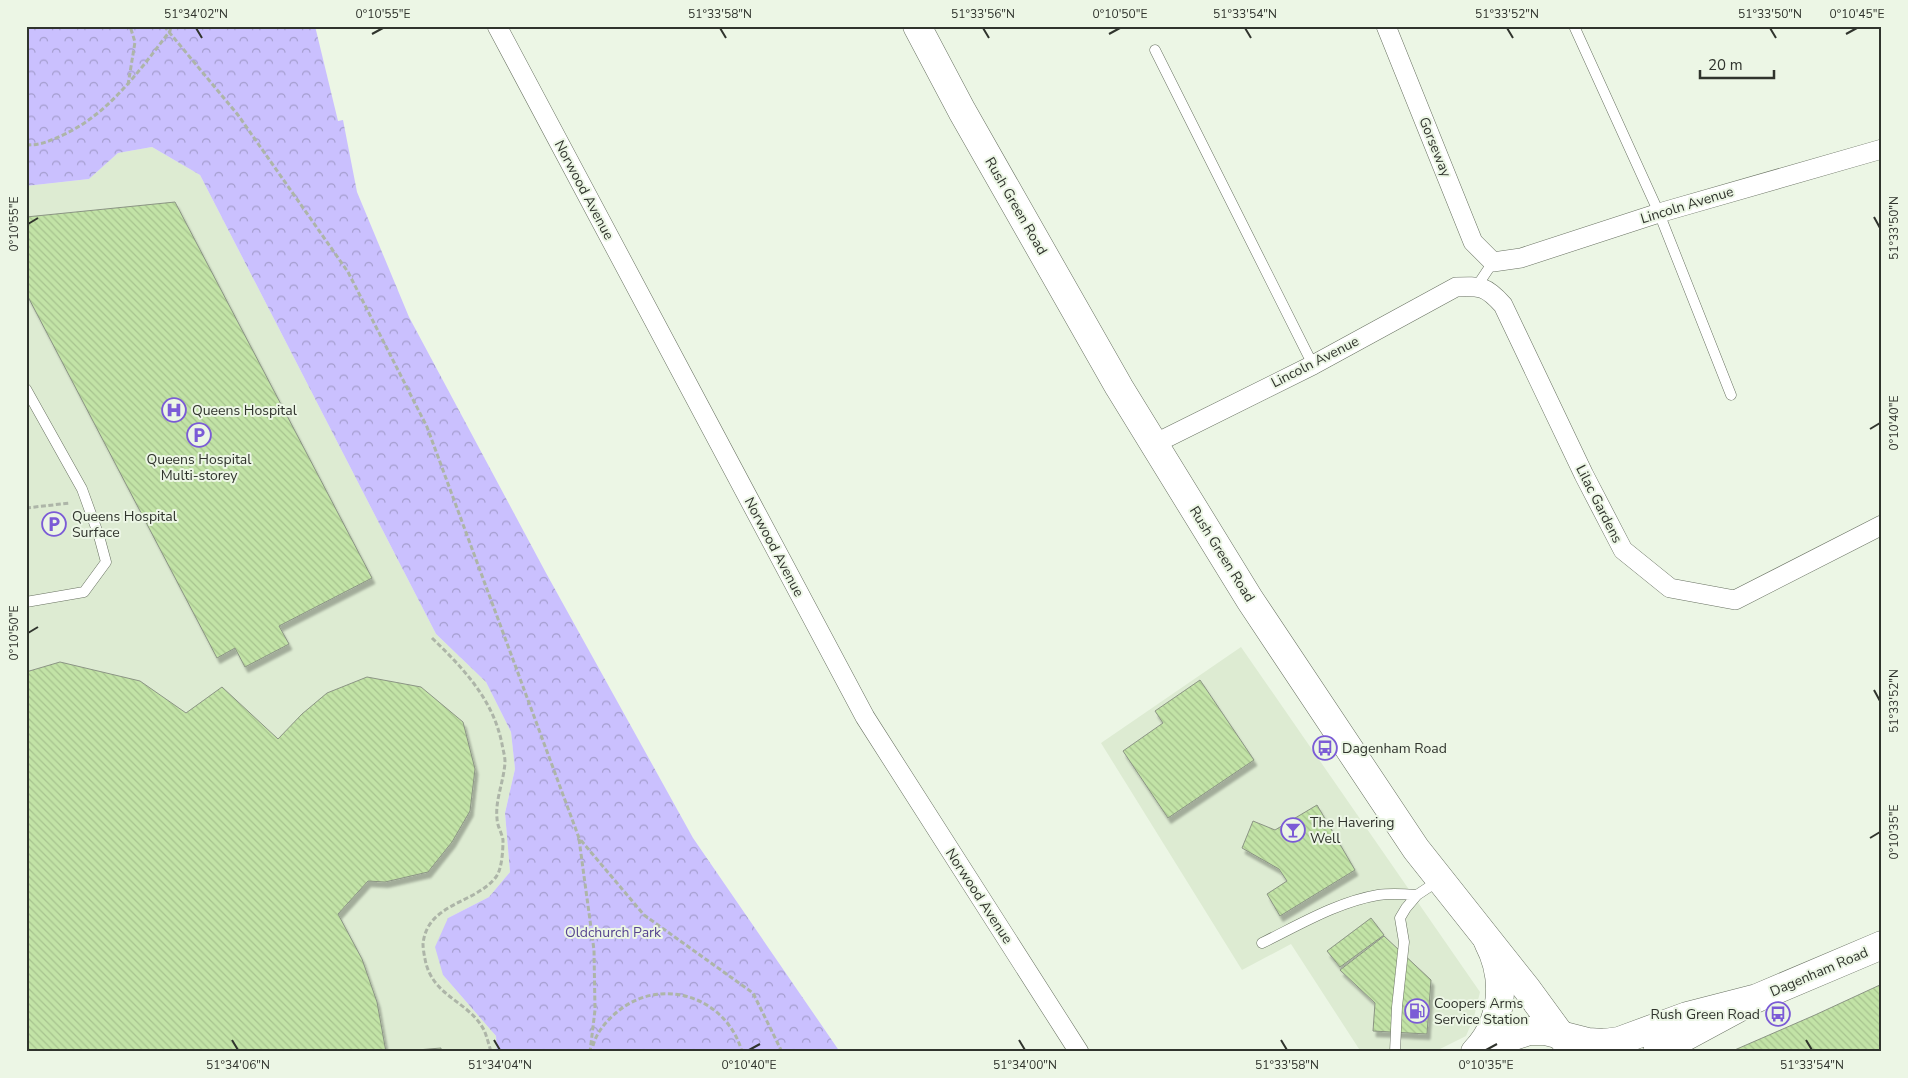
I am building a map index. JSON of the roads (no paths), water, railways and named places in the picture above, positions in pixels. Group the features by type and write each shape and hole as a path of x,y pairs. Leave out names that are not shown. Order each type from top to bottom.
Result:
{"main road":[{"name":"Rush Green Road","path":"917,26 962,111 1119,387 1269,630 1416,849 1486,937 1560,1046"},
{"path":"1475,1052 1491,1030 1500,1000 1498,967 1486,937"},
{"name":"Dagenham Road","path":"1657,1052 1757,998 1882,946"},
{"name":"Dagenham Road","path":"1482,1052 1514,1036 1529,1031 1545,1031 1560,1046 1588,1042 1604,1043 1610,1046 1687,1016 1757,998"}],"street":[{"name":"Norwood Avenue","path":"497,26 864,717 1079,1052"},
{"name":"Gorseway","path":"1386,26 1473,242 1493,262"},
{"name":"Lincoln Avenue","path":"1493,262 1521,258 1659,213 1882,149"},
{"name":"Lincoln Avenue","path":"1154,444 1313,365 1456,288 1477,286"},
{"name":"Lilac Gardens","path":"1477,286 1492,293 1503,304 1584,475 1623,550 1670,588 1734,600 1882,526"}],"lane":[{"path":"1574,26 1659,213 1731,394"},
{"path":"1155,50 1313,365"},
{"path":"1477,286 1493,262"},
{"path":"26,389 82,489 106,562 84,592 26,602"},
{"path":"1395,1052 1397,1007 1404,942 1400,918 1417,895 1439,880"},
{"path":"1262,943 1343,905 1365,898 1394,894 1417,895"}],"place":[{"name":"Queens Hospital","path":"174,410"},
{"name":"Queens Hospital Multi-storey","path":"199,435"},
{"name":"Queens Hospital Surface","path":"54,524"},
{"name":"Dagenham Road","path":"1325,748"},
{"name":"The Havering Well","path":"1293,830"},
{"name":"Coopers Arms Service Station","path":"1417,1011"},
{"name":"Rush Green Road","path":"1778,1014"}],"park label":[{"name":"Oldchurch Park","path":"613,932"}]}
